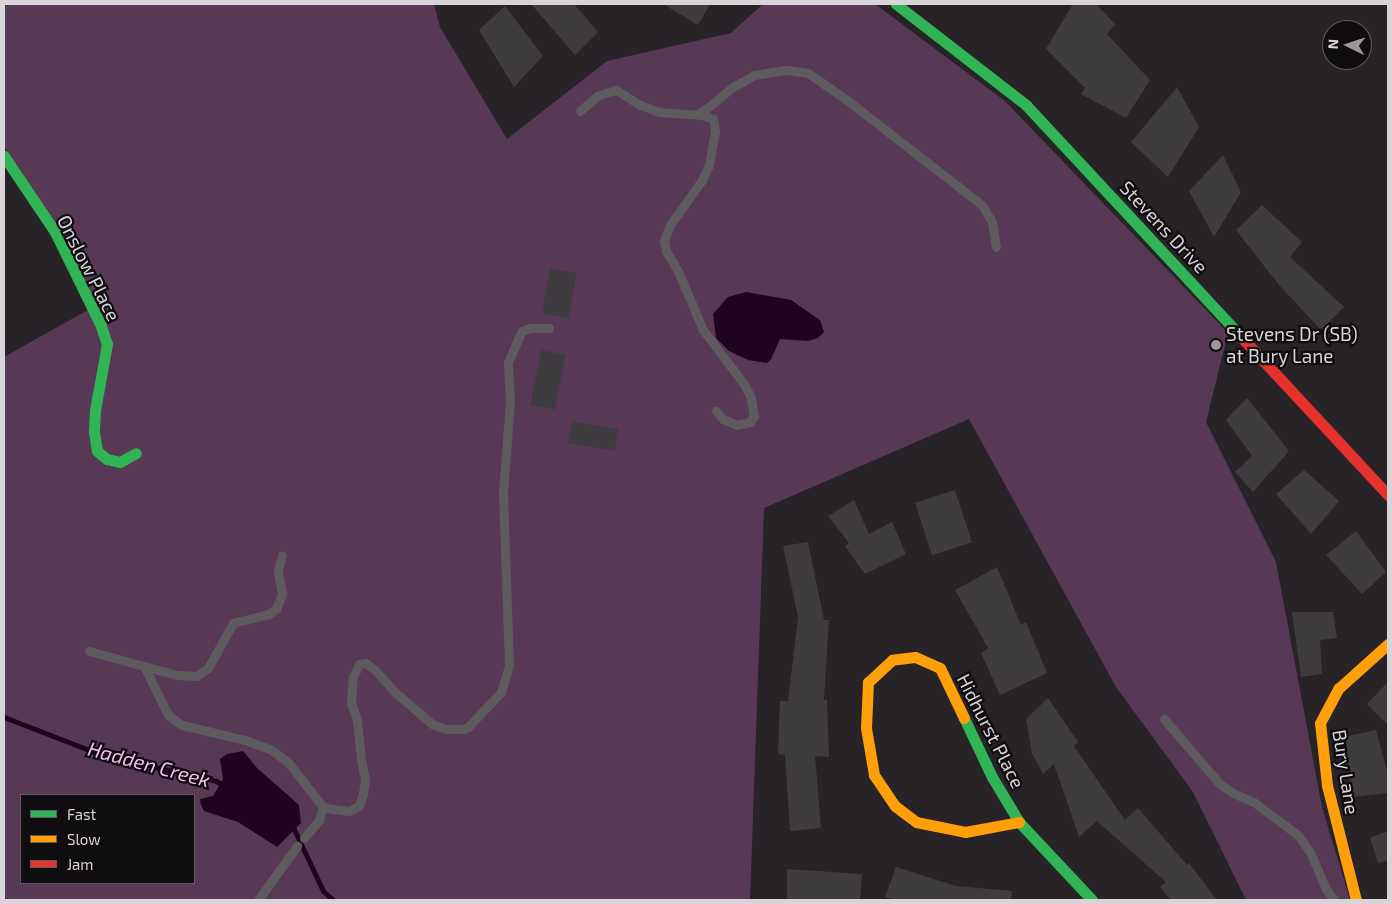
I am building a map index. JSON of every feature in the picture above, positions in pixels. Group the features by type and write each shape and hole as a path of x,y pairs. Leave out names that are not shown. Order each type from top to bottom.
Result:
{"street":[{"name":"Stevens Drive","path":"896,4 1026,105 1388,495"},
{"name":"Onslow Place","path":"4,156 55,232 101,326 107,344 95,410 94,432 97,451 107,459 120,462 136,453"},
{"name":"Bury Lane","path":"1356,900 1327,785 1320,723 1339,688 1388,644"},
{"name":"Hidhurst Place","path":"1019,822 965,832 916,822 895,806 874,775 866,728 868,682 892,660 915,657 940,668 992,777 1019,822 1092,900"}],"lane":[{"path":"696,114 705,110 732,88 754,75 786,70 808,73 847,100 982,205 992,222 996,247"},
{"path":"580,111 597,96 616,90 638,104 659,112 709,116 714,122 710,158 702,180 670,225 664,245 707,336 744,384 751,398 754,416 750,422 738,425 723,419 716,411"},
{"path":"144,666 149,672 168,715 182,726 245,740 270,749 288,762 323,807 349,811 359,806 363,794 365,780 357,720 351,702 353,677 359,664 368,665 396,694 432,724 446,729 463,729 468,727 501,692 507,676 510,657 503,492 510,401 508,362 522,331 530,328 549,328"},
{"path":"89,651 191,677 204,671 233,623 269,614 276,609 282,594 278,571 282,555"},
{"path":"1164,719 1224,786 1256,803 1298,835 1310,852 1326,889 1334,900"},
{"path":"304,838 320,820 323,807"},
{"path":"258,900 297,846"}],"shaded area":[{"path":"4,4 434,4 440,27 507,139 607,61 731,33 763,4 875,4 1005,101 1228,333 1206,422 1276,562 1322,807 1350,900 1246,900 1193,792 1116,687 969,419 764,508 750,900 4,900 4,357 95,306 4,146"},
{"path":"746,292 791,300 820,320 824,332 818,338 808,341 780,339 771,359 767,363 748,360 729,351 716,338 713,314 728,297"},
{"path":"243,751 257,768 299,805 301,823 277,847 238,822 204,811 201,805 200,799 213,796 223,779 220,759 227,754"}],"building":[{"path":"531,4 574,4 598,32 575,55"},
{"path":"663,4 710,4 698,25"},
{"path":"1073,4 1096,4 1115,24 1107,34 1150,80 1126,118 1081,94 1085,88 1046,49"},
{"path":"505,6 543,56 514,87 479,30"},
{"path":"1177,87 1199,127 1168,177 1131,142"},
{"path":"1223,155 1241,192 1214,237 1189,191"},
{"path":"1262,205 1302,242 1290,257 1344,307 1321,330 1279,285 1236,230"},
{"path":"550,268 577,273 569,318 542,313"},
{"path":"541,350 566,355 555,410 530,405"},
{"path":"1247,398 1289,451 1253,492 1235,472 1252,456 1226,420"},
{"path":"572,421 618,429 614,451 568,443"},
{"path":"1304,470 1339,501 1311,534 1276,494"},
{"path":"955,490 972,542 932,555 915,503"},
{"path":"854,500 869,534 892,522 906,554 865,574 845,546 849,543 828,516"},
{"path":"1356,531 1386,572 1362,594 1326,555"},
{"path":"808,542 824,620 829,620 824,700 827,699 829,757 815,756 821,828 790,831 785,755 778,754 780,701 788,701 798,617 783,546"},
{"path":"997,567 1021,625 1026,622 1047,673 1000,695 981,653 988,648 955,590"},
{"path":"1292,612 1333,612 1337,638 1320,640 1322,674 1301,677"},
{"path":"1388,682 1388,725 1367,704"},
{"path":"1048,698 1078,742 1074,746 1125,820 1138,808 1187,865 1189,863 1217,900 1171,900 1160,887 1166,882 1097,821 1079,837 1054,764 1043,774 1032,753 1026,719"},
{"path":"1376,730 1388,775 1388,793 1353,797 1339,738"},
{"path":"1388,831 1388,860 1378,863 1370,838"},
{"path":"896,867 956,886 1012,891 1011,900 895,900 885,897"},
{"path":"787,869 862,874 860,900 787,900"}],"waterway":[{"name":"Hadden Creek","path":"4,717 102,755 216,781 227,787"},
{"name":"Hadden Creek","path":"292,825 323,891 333,900"}],"traffic: fast":[{"path":"896,4 1026,105 1244,340"},
{"path":"4,156 55,232 101,326 107,344 95,410 94,432 97,451 107,459 120,462 136,453"},
{"path":"964,718 992,777 1019,822 1092,900"}],"traffic: slow":[{"path":"1356,900 1327,785 1320,723 1339,688 1388,644"},
{"path":"964,718 940,668 915,657 892,660 868,682 866,728 874,775 895,806 916,822 965,832 1019,822"}],"traffic: jam":[{"path":"1244,340 1388,495"}],"place":[{"name":"Stevens Dr (SB) at Bury Lane","path":"1216,345"}]}
